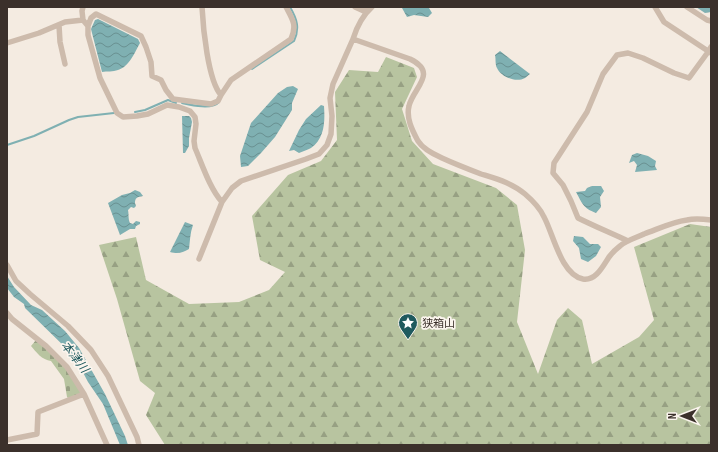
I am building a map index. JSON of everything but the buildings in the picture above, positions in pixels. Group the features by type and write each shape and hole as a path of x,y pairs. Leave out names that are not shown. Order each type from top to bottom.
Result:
{"street":[{"path":"83,7 83,20 88,26"},
{"path":"202,7 211,73 217,90 221,94"},
{"path":"222,202 214,193 195,148 195,117 190,111 167,105 148,114 137,116 123,117 118,113 100,78 88,35 88,26 91,18 96,14 141,36 151,62 152,76 161,80 173,99 211,104 218,100 231,80 291,39 295,31 294,23 286,7"},
{"path":"355,7 366,10"},
{"path":"198,259 222,202 232,188 241,181 306,160 319,154 327,145 331,134 332,116 330,98 333,84 353,39 356,28 366,10 372,7"},
{"path":"628,241 578,218 572,201 563,185 553,173 554,163 587,112 603,74 617,55 628,53 689,78 710,51 664,22 655,7"},
{"path":"687,7 711,21"},
{"path":"7,43 39,33 65,22 83,20"},
{"path":"59,25 60,42 65,64"},
{"path":"353,39 418,63 422,69 424,79 409,105 408,116 419,143 431,153 519,189 531,200 544,216 566,267 577,277 584,279 591,277 600,271 609,257 620,246 628,241 676,222 688,219 711,220"},
{"path":"7,265 16,281 68,326 92,350 108,376 137,437 138,445"},
{"path":"7,313 12,319 46,346 67,367 84,394 107,445"},
{"path":"7,440 37,434 38,412 84,394"}],"green space":[{"path":"386,57 414,68 417,77 402,109 412,141 433,164 496,188 517,205 525,250 517,322 538,374 557,320 568,308 582,320 592,364 639,337 654,320 634,247 690,224 711,227 711,445 165,445 146,415 155,393 140,381 117,299 99,245 136,237 146,280 189,304 239,302 269,290 285,272 260,260 252,216 288,175 321,161 337,140 335,92 349,70 378,72"},
{"path":"36,340 61,362 82,393 68,398 67,397 64,379 51,361 42,357 31,346"}],"water":[{"path":"399,7 429,8 432,13 428,17 414,15 407,17 402,8"},
{"path":"696,7 711,7 711,12 705,13"},
{"path":"98,19 138,39 140,43 131,59 125,66 118,70 102,72 91,29 95,20"},
{"path":"500,51 530,74 525,78 517,80 502,74 496,67 495,55"},
{"path":"293,86 298,89 292,103 292,110 275,137 248,166 241,167 240,156 251,123 278,93 287,87"},
{"path":"321,105 324,106 323,129 322,134 316,144 299,153 294,150 289,151 306,119"},
{"path":"182,116 189,116 192,122 189,146 185,153 183,153"},
{"path":"637,153 648,156 656,161 655,166 657,170 635,172 637,165 634,161 629,163 632,155"},
{"path":"592,186 601,186 604,191 600,197 601,207 596,213 586,207 576,192 585,191 587,188"},
{"path":"135,190 140,192 143,196 135,200 136,206 134,208 131,207 128,210 129,218 130,223 133,224 136,221 140,222 140,224 136,226 135,229 130,229 120,235 108,203"},
{"path":"185,222 193,225 189,249 180,253 170,252"},
{"path":"574,236 583,237 590,244 598,244 601,247 596,256 588,262 581,259 579,248 573,241"},
{"name":"本津川","path":"7,276 14,287 31,305 42,310 65,331 79,348 105,394 128,445 120,445 103,404 88,382 77,361 70,352 25,308 24,304 14,297 7,288"}],"waterway":[{"path":"252,69 294,41 297,32 297,24 290,7"},
{"path":"135,112 145,110 168,100 176,103"},
{"path":"182,103 196,106 212,106 219,102"},
{"path":"7,145 34,136 78,117 114,113"}],"place":[{"name":"狭箱山","path":"408,340"}]}
